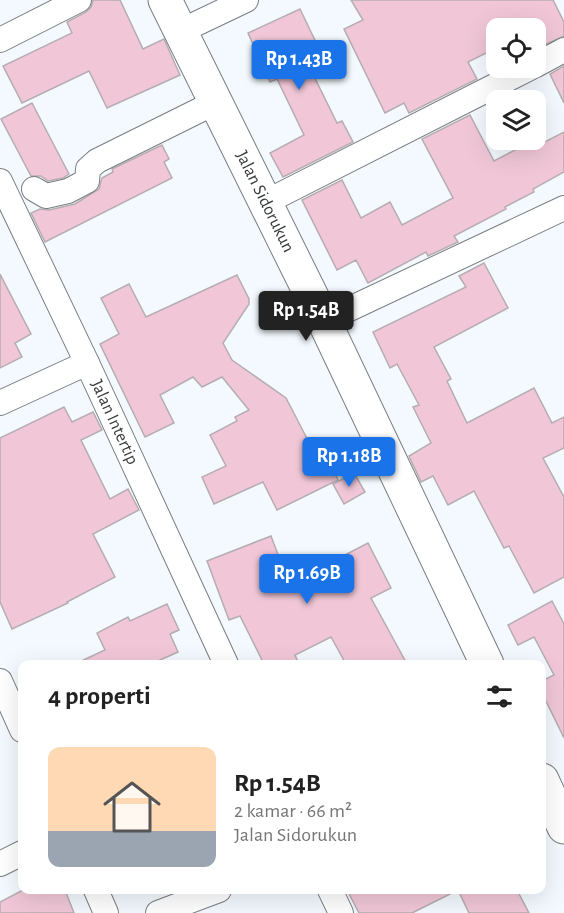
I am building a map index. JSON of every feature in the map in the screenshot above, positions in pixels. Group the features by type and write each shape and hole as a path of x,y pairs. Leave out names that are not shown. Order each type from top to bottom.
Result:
{"street":[{"path":"0,40 79,0"},
{"name":"Jalan Sidorukun","path":"165,0 324,321 485,660"},
{"path":"182,31 246,0"},
{"path":"546,60 564,50"},
{"path":"266,202 510,78"},
{"path":"34,189 46,196 68,191 87,181 88,169 97,161 216,102"},
{"name":"Jalan Intertip","path":"1,184 87,363 224,660"},
{"path":"324,321 564,208"},
{"path":"0,403 87,363"},
{"path":"0,681 18,721"},
{"path":"546,789 564,827"},
{"path":"0,864 18,855"},
{"path":"98,894 106,913"},
{"path":"158,913 208,894"},
{"path":"332,894 341,913"}],"building":[{"path":"93,0 120,0 143,49 164,39 180,75 107,108 89,71 22,103 3,66 72,33 67,22 86,12"},
{"path":"351,0 553,0 564,22 564,36 546,44 546,18 486,18 486,53 468,62 477,79 409,113 404,103 385,113 344,29 363,20"},
{"path":"300,9 323,57 308,64 337,123 342,121 353,142 283,177 270,153 304,135 277,79 270,82 248,33"},
{"path":"564,66 564,103 550,74"},
{"path":"32,103 69,174 63,178 48,181 41,176 31,176 1,119"},
{"path":"470,115 486,146 486,150 488,150 494,161 515,150 546,150 546,141 564,132 564,172 533,189 534,192 505,207 506,209 454,236 458,242 428,256 426,252 368,283 356,260 337,270 302,200 342,180 361,218 390,202 402,225 453,198 422,139"},
{"path":"162,145 169,159 164,162 172,178 45,242 31,213 40,209 49,210 75,204 99,189 102,178 113,172 112,169"},
{"path":"484,263 508,308 434,347 451,379 447,381 467,423 534,388 552,423 564,417 564,448 543,458 564,497 564,577 534,593 509,546 504,548 474,491 448,505 433,476 421,482 409,456 431,443 413,407 419,405 397,364 390,368 373,332 466,287 459,276"},
{"path":"0,274 31,334 15,343 22,357 0,368"},
{"path":"237,275 249,299 249,304 223,343 232,360 286,398 313,450 321,446 338,480 277,510 263,482 214,504 202,477 226,466 210,435 237,421 235,417 249,410 222,377 202,387 193,377 160,395 174,423 145,437 100,344 119,334 101,298 129,284 146,317"},
{"path":"64,407 72,422 93,412 102,430 81,440 110,499 128,489 139,510 93,534 115,577 68,603 12,629 0,602 0,438"},
{"path":"354,473 365,492 344,504 333,484"},
{"path":"271,536 289,584 368,543 391,588 371,598 405,660 344,660 331,637 295,655 297,660 262,660 240,616 229,620 207,561"},
{"path":"552,601 564,624 564,738 546,701 546,679 554,675 534,637 518,645 508,625"},
{"path":"167,604 179,630 170,634 178,652 160,660 84,660 105,650 97,633 128,617 130,621"},
{"path":"18,893 67,894 74,913 0,913 0,902"},
{"path":"349,894 450,894 412,913 359,913"},
{"path":"460,894 519,894 529,913 469,913"}]}
